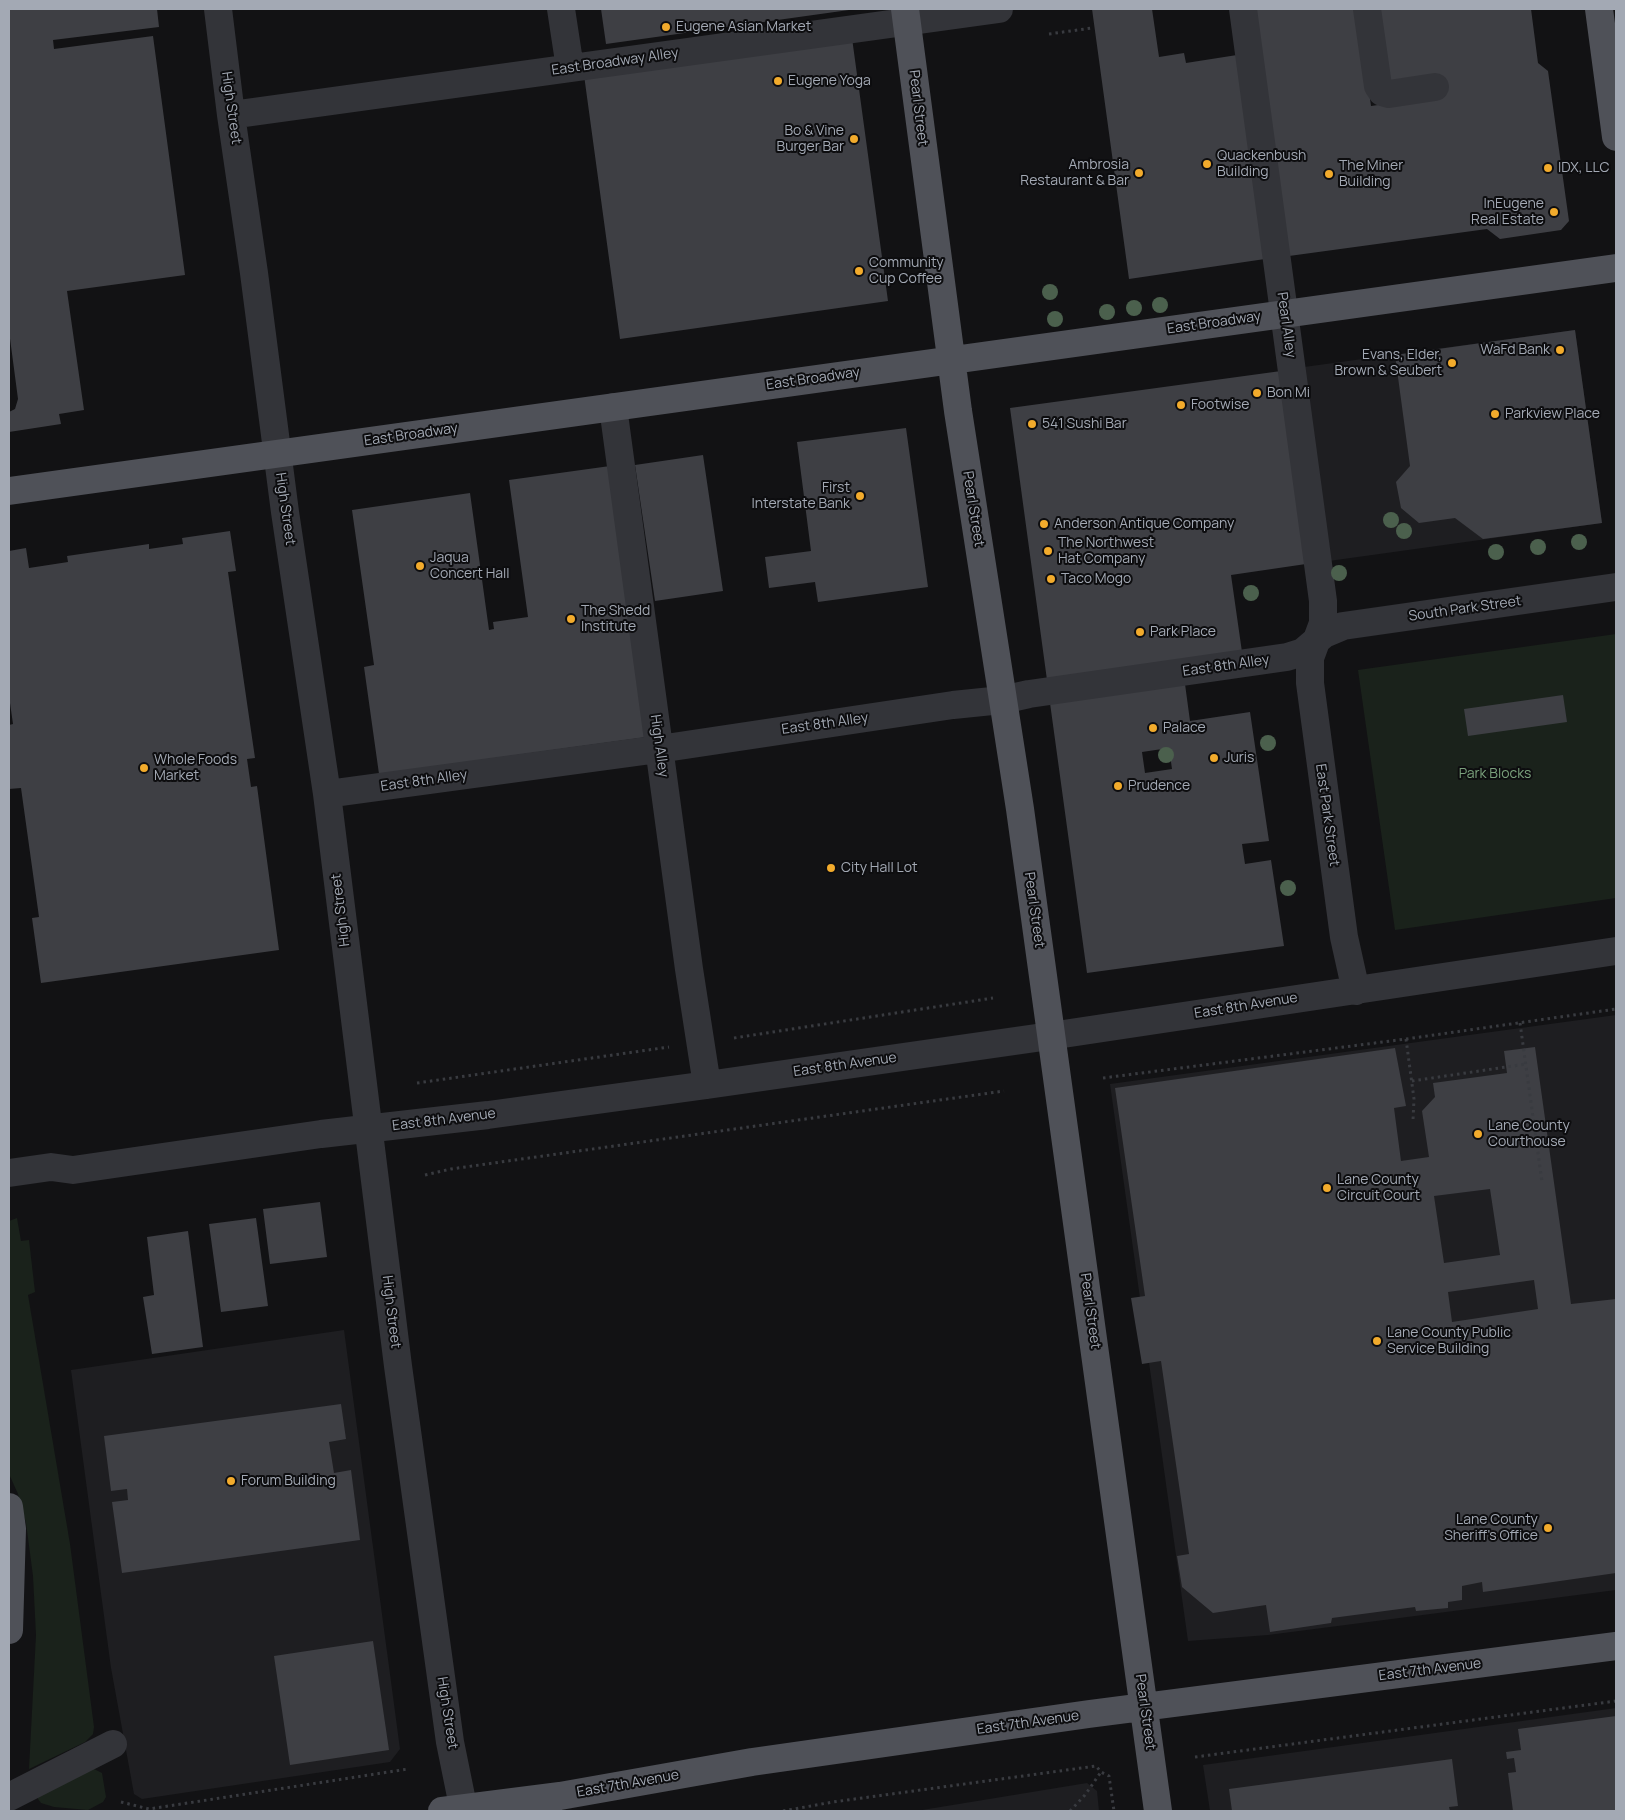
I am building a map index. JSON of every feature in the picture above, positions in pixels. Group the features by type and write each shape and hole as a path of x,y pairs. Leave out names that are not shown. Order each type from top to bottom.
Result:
{"main road":[{"path":"1598,9 1616,137"},
{"name":"Pearl Street","path":"906,15 951,360 1021,818 1158,1811"},
{"name":"East Broadway","path":"9,490 1616,268"},
{"path":"9,1507 12,1529 9,1630"},
{"name":"East 7th Avenue","path":"456,1810 560,1796 752,1762 1144,1707 1616,1646"}],"street":[{"name":"High Street","path":"218,9 278,454 327,794 368,1129 448,1733 456,1810"},
{"path":"561,9 570,68"},
{"name":"East Broadway Alley","path":"231,115 570,68 906,15 999,9"},
{"name":"Pearl Alley","path":"1243,9 1323,601 1323,623 1318,640"},
{"path":"1367,9 1378,86 1382,92 1389,94 1435,87"},
{"name":"High Alley","path":"613,408 689,969 708,1085"},
{"name":"South Park Street","path":"1318,640 1343,626 1616,587"},
{"name":"East 8th Alley","path":"327,794 659,749 953,705 1002,700 1029,694 1286,657 1304,652 1318,640"},
{"name":"East Park Street","path":"1318,640 1310,658 1310,683 1344,937 1356,991"},
{"name":"East 8th Avenue","path":"9,1173 52,1167 73,1170 708,1085 1356,991 1616,951"},
{"name":"East 8th Avenue","path":"9,1191 36,1188 73,1170"},
{"path":"9,1797 113,1744"}],"path":[{"path":"1049,34 1092,28"},
{"path":"1103,1078 1406,1039 1616,1009"},
{"path":"1520,1023 1542,1182"},
{"path":"1406,1039 1415,1110 1413,1120"},
{"path":"1412,1081 1526,1064"},
{"path":"425,1175 451,1169 1004,1091"},
{"path":"1195,1757 1616,1701"},
{"path":"783,1811 833,1802 1096,1766 1101,1772 1109,1776 1114,1811"},
{"path":"121,1802 149,1809 408,1769"},
{"path":"1070,1811 1086,1795 1101,1772"}],"shaded area":[{"name":"Parkview Place","path":"1575,330 1602,523 1329,561 1304,367"},
{"name":"Lane County Public Service Building","path":"1616,1015 1616,1590 1268,1635 1188,1641 1110,1084"},
{"path":"344,1330 400,1749 390,1762 142,1799 134,1794 111,1668 71,1370"},
{"path":"1616,1708 1616,1811 1210,1811 1203,1765"},
{"path":"1087,1783 1097,1791 1099,1811 916,1811"}],"green space":[{"name":"Park Blocks","path":"1616,634 1616,898 1395,930 1358,670"},
{"path":"17,1218 21,1241 29,1240 35,1292 28,1295 70,1544 94,1727 93,1734 85,1742 29,1769 36,1635 33,1576 26,1523 18,1494 9,1474 9,1221"},
{"path":"92,1768 102,1773 106,1797 103,1802 88,1810 54,1807 41,1803 38,1799 37,1794"}],"building":[{"path":"9,9 157,9 159,27 53,40 54,49 153,36 185,275 67,291 84,410 59,414 61,424 9,432 9,412 15,409 18,399 9,331"},
{"name":"Eugene Asian Market","path":"601,9 849,9 849,10 606,44"},
{"path":"1092,9 1152,9 1159,57 1184,53 1186,63 1237,55 1265,259 1129,279"},
{"path":"1255,9 1358,9 1371,106 1442,96 1387,84 1377,9 1531,9 1538,63 1548,71 1569,221 1561,230 1500,239 1487,229 1289,256"},
{"path":"852,38 888,301 620,339 584,75"},
{"name":"Parkview Place","path":"1575,330 1602,523 1483,539 1455,518 1419,523 1401,508 1396,482 1410,466 1395,355"},
{"path":"1281,371 1306,564 1231,575 1242,652 1047,680 1010,408"},
{"name":"First Interstate Bank","path":"906,428 928,587 818,602 815,582 769,588 765,557 811,551 797,442"},
{"path":"703,455 723,591 655,601 635,465"},
{"name":"The Shedd Institute","path":"610,466 647,737 379,774 364,667 374,665 352,510 470,493 489,630 494,629 493,622 528,617 509,480"},
{"path":"230,531 236,571 228,572 255,758 247,759 251,787 257,786 279,950 41,983 32,918 39,917 21,788 9,789 9,725 13,724 9,696 9,551 26,548 29,568 68,562 67,556 149,544 149,549 183,544 182,538"},
{"path":"1185,684 1190,721 1250,712 1269,841 1242,844 1245,864 1271,860 1284,946 1087,973 1050,703","holes":["1169,748 1172,769 1145,773 1142,752"]},
{"path":"1563,695 1567,722 1468,736 1464,709"},
{"name":"Lane County Public Service Building","path":"1535,1047 1571,1304 1616,1299 1616,1573 1483,1592 1482,1582 1462,1586 1462,1600 1448,1602 1448,1608 1416,1611 1415,1607 1332,1618 1331,1623 1270,1632 1266,1605 1213,1613 1182,1587 1177,1556 1189,1554 1161,1361 1142,1364 1131,1298 1145,1296 1115,1088 1395,1048 1406,1106 1394,1108 1401,1161 1429,1157 1422,1111 1435,1097 1433,1083 1507,1073 1504,1051","holes":["1490,1189 1500,1255 1444,1263 1434,1196","1534,1280 1538,1309 1452,1322 1448,1292"]},
{"path":"320,1202 327,1257 270,1264 263,1209"},
{"path":"256,1218 268,1306 221,1312 209,1224"},
{"path":"188,1231 203,1347 152,1354 143,1297 154,1295 147,1237"},
{"name":"Forum Building","path":"341,1404 346,1439 329,1442 334,1473 351,1470 360,1540 122,1573 112,1502 128,1500 127,1489 111,1491 104,1436"},
{"path":"373,1641 389,1750 290,1765 274,1656"},
{"path":"1616,1716 1616,1811 1513,1811 1508,1773 1516,1772 1514,1758 1507,1759 1506,1752 1521,1750 1518,1729"},
{"path":"1452,1759 1458,1806 1449,1807 1450,1811 1232,1811 1229,1789"}],"place":[{"name":"Eugene Asian Market","path":"666,27"},
{"name":"Eugene Yoga","path":"778,81"},
{"name":"Bo & Vine Burger Bar","path":"854,139"},
{"name":"Quackenbush Building","path":"1207,164"},
{"name":"IDX, LLC","path":"1548,168"},
{"name":"Ambrosia Restaurant & Bar","path":"1139,173"},
{"name":"The Miner Building","path":"1329,174"},
{"name":"InEugene Real Estate","path":"1554,212"},
{"name":"Community Cup Coffee","path":"859,271"},
{"name":"WaFd Bank","path":"1560,350"},
{"name":"Evans, Elder, Brown & Seubert","path":"1452,363"},
{"name":"Bon Mi","path":"1257,393"},
{"name":"Footwise","path":"1181,405"},
{"name":"Parkview Place","path":"1495,414"},
{"name":"541 Sushi Bar","path":"1032,424"},
{"name":"First Interstate Bank","path":"860,496"},
{"name":"Anderson Antique Company","path":"1044,524"},
{"name":"The Northwest Hat Company","path":"1048,551"},
{"name":"Jaqua Concert Hall","path":"420,566"},
{"name":"Taco Mogo","path":"1051,579"},
{"name":"The Shedd Institute","path":"571,619"},
{"name":"Park Place","path":"1140,632"},
{"name":"Palace","path":"1153,728"},
{"name":"Juris","path":"1214,758"},
{"name":"Whole Foods Market","path":"144,768"},
{"name":"Prudence","path":"1118,786"},
{"name":"City Hall Lot","path":"831,868"},
{"name":"Lane County Courthouse","path":"1478,1134"},
{"name":"Lane County Circuit Court","path":"1327,1188"},
{"name":"Lane County Public Service Building","path":"1377,1341"},
{"name":"Forum Building","path":"231,1481"},
{"name":"Lane County Sheriff's Office","path":"1548,1528"}]}
